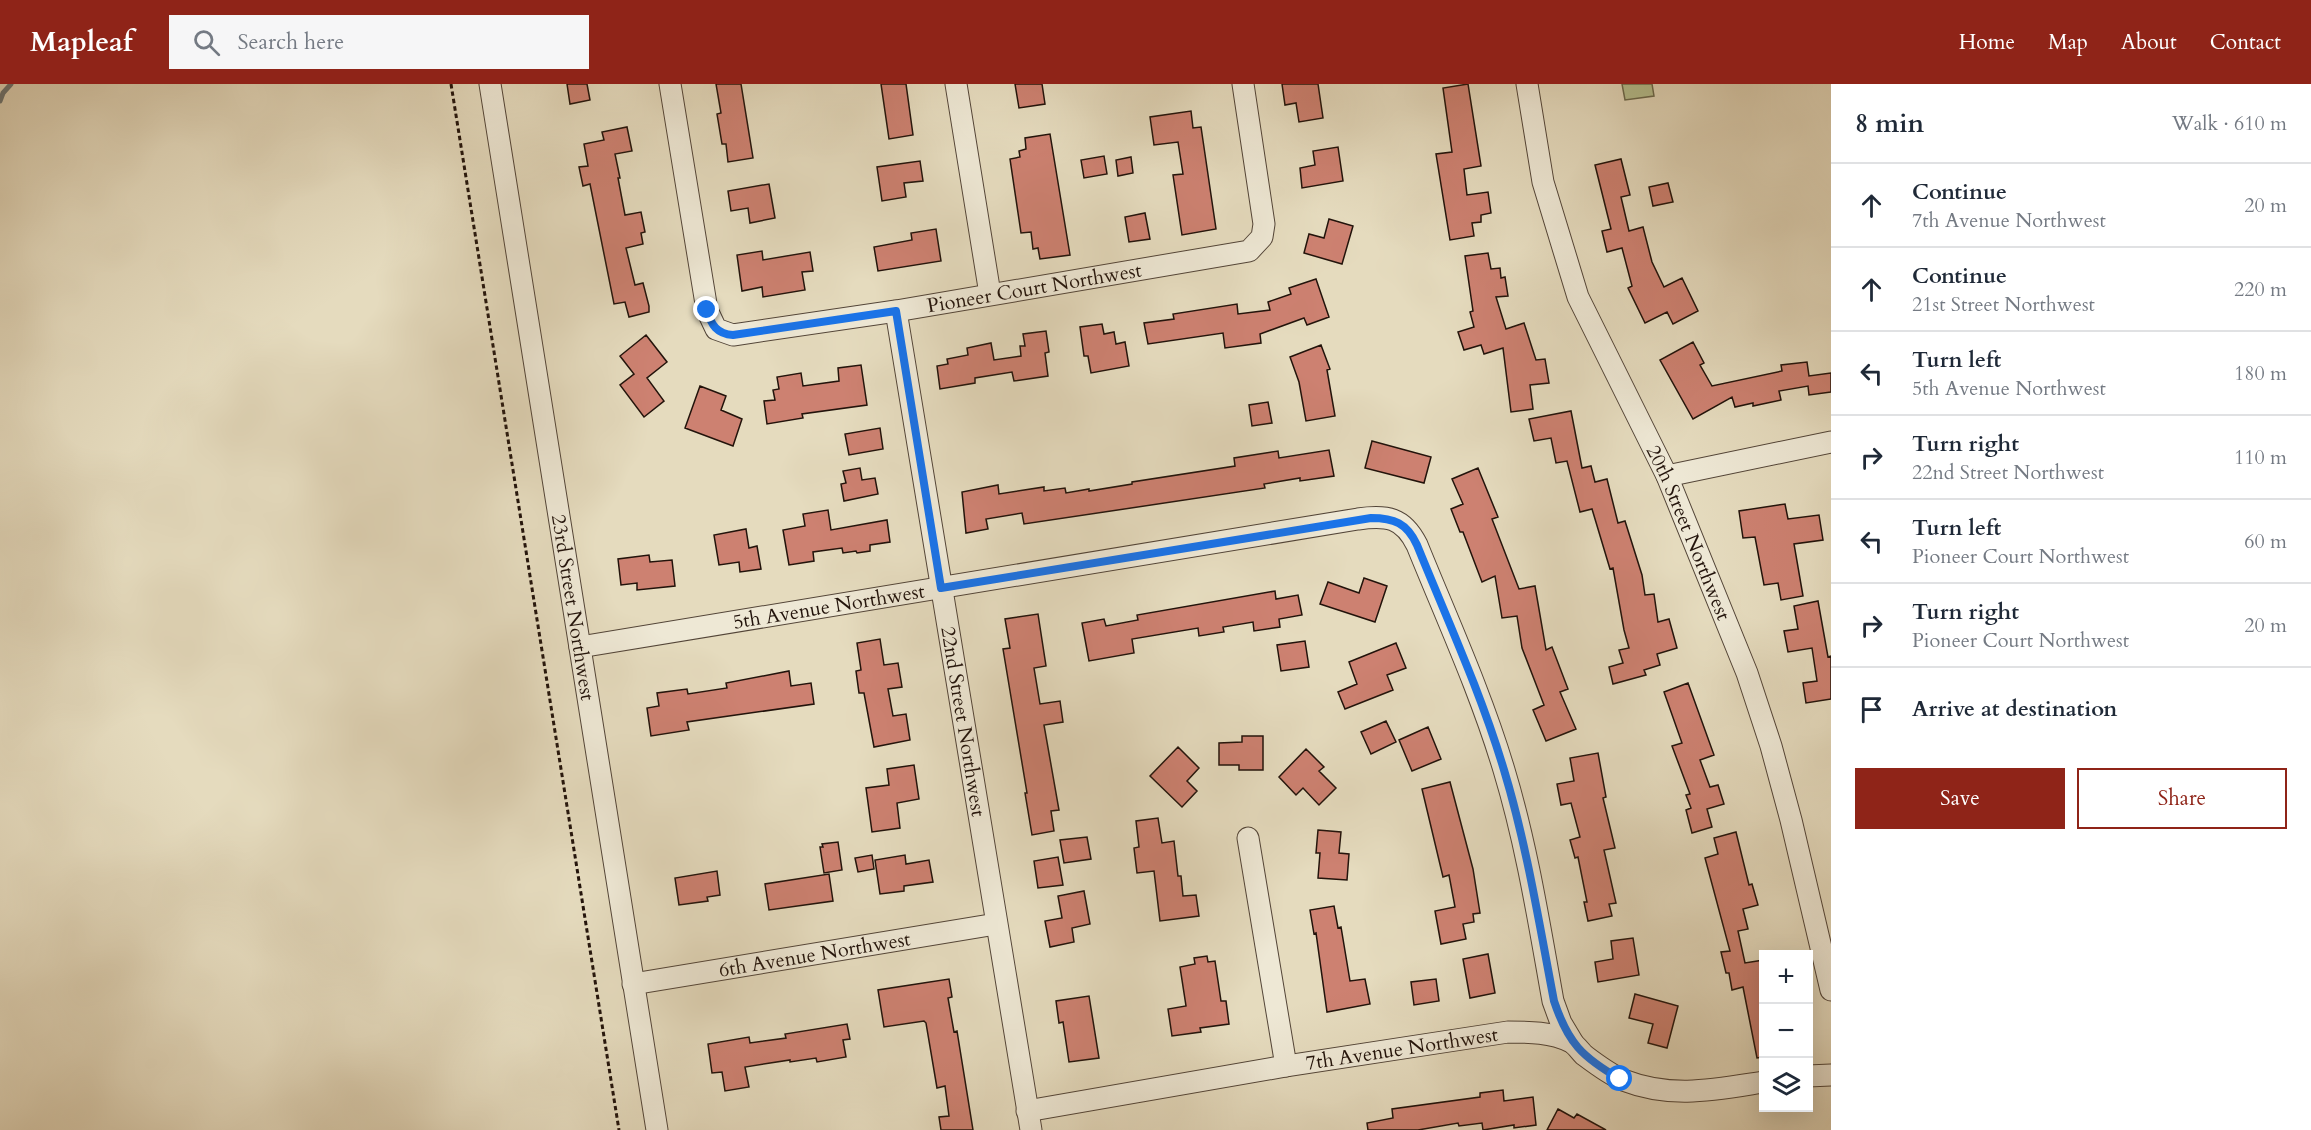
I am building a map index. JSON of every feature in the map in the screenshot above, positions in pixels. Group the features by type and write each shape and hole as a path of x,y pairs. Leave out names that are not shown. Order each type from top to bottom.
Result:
{"street":[{"name":"23rd Street Northwest","path":"490,84 657,1130"},
{"name":"Pioneer Court Northwest","path":"670,84 707,310 716,329 729,335 896,311 1236,255 1254,248 1262,237 1264,224 1243,84"},
{"path":"956,84 990,294"},
{"name":"20th Street Northwest","path":"1527,84 1543,182 1578,297 1668,476 1747,673 1771,746 1812,902 1831,990"},
{"name":"22nd Street Northwest","path":"896,311 1029,1120"},
{"path":"1668,476 1831,442"},
{"name":"5th Avenue Northwest","path":"580,647 1358,519 1386,518 1398,521 1412,534 1417,545 1485,715 1503,768 1522,832 1554,1001 1561,1023 1573,1043"},
{"path":"1248,837 1286,1066"},
{"name":"6th Avenue Northwest","path":"633,984 996,924"},
{"name":"7th Avenue Northwest","path":"1029,1120 1286,1066 1508,1032 1545,1034 1573,1043 1600,1067 1620,1079 1661,1091 1693,1092 1759,1083"},
{"path":"1813,1076 1831,1075"}],"path":[{"path":"451,84 619,1130"}],"green space":[{"path":"1622,84 1652,84 1654,96 1625,100"}],"building":[{"path":"567,84 587,84 590,100 570,104"},
{"path":"716,84 741,84 753,158 728,162 726,144 722,144 717,114 721,113"},
{"path":"881,84 906,84 913,135 889,139"},
{"path":"1015,84 1042,84 1045,104 1019,108"},
{"path":"1282,84 1318,84 1323,118 1299,122 1296,103 1285,105"},
{"path":"1468,84 1481,166 1464,169 1467,195 1488,192 1491,213 1481,215 1481,222 1472,223 1474,236 1450,240 1436,154 1452,152 1443,88"},
{"path":"1191,111 1193,128 1201,127 1216,229 1182,235 1173,175 1183,174 1178,142 1154,145 1150,117"},
{"path":"627,127 632,151 615,154 620,178 618,178 625,215 641,212 645,232 641,233 643,244 626,248 635,285 643,283 649,306 649,312 629,317 625,302 614,304 590,184 583,186 579,167 588,166 584,144 604,140 602,132"},
{"path":"1050,134 1070,255 1040,259 1038,248 1033,249 1031,232 1021,233 1010,159 1020,157 1019,151 1026,149 1025,138"},
{"path":"1338,147 1343,181 1302,188 1300,168 1315,165 1313,151"},
{"path":"1104,156 1107,174 1084,178 1081,160"},
{"path":"1131,157 1133,173 1118,176 1116,160"},
{"path":"1621,159 1630,195 1621,197 1629,231 1643,227 1652,262 1664,287 1682,278 1698,311 1673,324 1667,312 1645,323 1628,288 1632,286 1622,248 1607,252 1602,231 1611,229 1595,165"},
{"path":"920,161 923,181 904,183 906,197 882,201 877,167"},
{"path":"1668,183 1673,202 1653,206 1649,187"},
{"path":"769,184 775,218 750,223 748,208 731,211 728,191"},
{"path":"1145,213 1150,239 1129,242 1125,217"},
{"path":"1329,219 1353,226 1342,264 1304,253 1309,234 1324,238"},
{"path":"936,229 941,261 878,271 874,247 912,240 911,233"},
{"path":"762,251 763,260 810,252 813,271 802,272 805,290 763,297 762,287 742,291 737,255"},
{"path":"1488,253 1491,269 1500,268 1501,278 1505,277 1508,296 1496,297 1506,329 1524,323 1536,360 1545,359 1549,383 1530,385 1533,409 1511,412 1503,348 1484,354 1481,345 1464,350 1458,332 1474,327 1470,312 1473,311 1465,256"},
{"path":"1316,279 1329,317 1307,325 1304,318 1260,334 1261,343 1225,348 1223,333 1148,344 1144,323 1174,319 1173,314 1237,304 1238,314 1270,310 1268,302 1291,294 1289,288"},
{"path":"1102,324 1104,334 1114,332 1116,344 1125,342 1129,366 1091,373 1088,356 1084,356 1080,327"},
{"path":"1046,331 1049,352 1045,353 1048,376 1014,381 1012,372 975,378 975,383 940,389 937,366 948,364 947,359 968,355 967,348 991,343 994,360 1021,356 1020,346 1025,346 1023,334"},
{"path":"646,335 667,362 647,378 664,401 644,417 620,385 634,374 620,356"},
{"path":"1693,342 1704,363 1700,365 1712,386 1782,371 1781,365 1807,362 1809,376 1831,373 1831,392 1809,395 1808,386 1779,391 1781,400 1735,407 1732,397 1693,419 1660,360"},
{"path":"1321,345 1330,369 1327,370 1335,416 1306,421 1299,382 1290,357"},
{"path":"861,365 867,405 802,414 803,418 767,424 764,401 775,400 773,390 779,389 777,377 801,373 803,386 839,381 838,368"},
{"path":"700,386 726,396 721,410 742,419 733,446 685,428"},
{"path":"1268,402 1272,423 1252,426 1249,405"},
{"path":"1571,411 1582,468 1591,466 1595,482 1607,479 1618,523 1625,521 1642,575 1645,595 1654,594 1658,622 1669,619 1677,648 1657,654 1660,665 1644,670 1646,675 1613,684 1609,667 1623,663 1619,650 1629,648 1613,568 1610,569 1592,509 1580,512 1567,461 1556,463 1551,438 1534,441 1529,419"},
{"path":"880,428 883,449 849,455 845,434"},
{"path":"1372,441 1431,457 1424,483 1365,468"},
{"path":"1329,450 1334,476 1300,481 1300,478 1264,484 1265,488 1024,524 1022,513 986,519 988,529 966,533 962,492 998,485 999,494 1044,487 1044,491 1065,488 1066,493 1089,489 1089,491 1235,466 1234,458 1278,451 1279,458"},
{"path":"860,468 862,480 875,478 878,494 844,501 841,484 846,483 843,471"},
{"path":"1478,468 1498,517 1492,519 1519,589 1535,586 1546,650 1552,647 1568,689 1560,692 1576,729 1546,741 1533,710 1544,705 1522,648 1517,616 1502,618 1495,576 1482,582 1463,532 1460,532 1451,509 1463,504 1452,479"},
{"path":"1785,504 1788,519 1819,515 1823,540 1794,544 1803,596 1781,600 1778,583 1764,585 1755,537 1743,538 1739,511"},
{"path":"828,510 831,530 887,520 890,542 870,545 870,551 857,553 856,551 843,553 842,548 813,552 814,561 789,565 783,530 805,526 803,514"},
{"path":"746,529 749,548 757,546 761,569 740,572 739,562 719,565 714,535"},
{"path":"649,555 650,562 672,560 675,586 637,590 637,583 621,585 618,559"},
{"path":"1364,578 1387,586 1375,622 1320,604 1328,582 1359,593"},
{"path":"1275,591 1276,599 1298,595 1302,615 1279,619 1280,627 1254,631 1253,622 1223,627 1224,632 1199,636 1198,628 1132,639 1134,653 1089,661 1082,623 1104,619 1106,626 1138,620 1137,615"},
{"path":"1818,601 1828,657 1831,656 1831,699 1806,703 1803,683 1817,681 1812,648 1788,652 1784,631 1798,629 1794,606"},
{"path":"1038,614 1046,666 1034,668 1040,704 1060,701 1063,722 1044,725 1059,810 1051,811 1054,831 1032,835 1003,649 1010,648 1005,619"},
{"path":"880,639 884,665 898,663 902,687 888,689 893,716 906,714 910,740 874,747 864,693 859,693 856,671 861,670 857,643"},
{"path":"1305,641 1309,667 1281,671 1277,645"},
{"path":"1396,643 1406,668 1387,675 1393,690 1345,709 1338,692 1357,684 1349,662"},
{"path":"789,671 791,686 811,683 814,704 687,722 689,730 651,736 647,708 659,706 657,693 687,689 688,694 727,688 726,683"},
{"path":"1688,683 1714,755 1700,760 1710,787 1718,785 1724,804 1707,809 1712,827 1692,833 1686,810 1691,808 1686,795 1690,794 1672,746 1682,743 1664,692"},
{"path":"1386,721 1396,742 1371,754 1361,732"},
{"path":"1428,727 1441,759 1412,771 1399,740"},
{"path":"1242,736 1263,736 1263,770 1239,770 1239,765 1219,765 1219,743 1242,742"},
{"path":"1178,747 1199,768 1187,781 1197,791 1182,807 1150,776"},
{"path":"1306,749 1324,767 1319,771 1336,788 1319,805 1303,788 1296,795 1279,777"},
{"path":"1598,753 1606,797 1603,798 1615,848 1604,850 1616,903 1609,904 1612,916 1588,921 1584,902 1587,902 1578,857 1575,858 1570,840 1580,837 1571,803 1561,805 1557,784 1574,781 1570,758"},
{"path":"914,765 919,799 897,803 900,828 872,832 866,788 889,785 887,769"},
{"path":"1450,782 1473,869 1480,913 1473,914 1474,922 1463,924 1466,939 1441,944 1435,911 1455,907 1449,875 1443,877 1422,789"},
{"path":"1158,818 1162,843 1174,841 1183,896 1196,895 1199,916 1160,921 1154,871 1137,873 1134,848 1139,847 1136,821"},
{"path":"1318,830 1341,832 1339,853 1349,854 1347,880 1318,878 1320,853 1316,853"},
{"path":"1736,832 1749,885 1752,884 1758,905 1743,909 1748,929 1738,931 1745,963 1759,961 1759,1058 1757,1058 1743,987 1732,990 1729,973 1726,973 1721,952 1730,951 1705,858 1718,854 1714,838"},
{"path":"1087,837 1091,859 1064,863 1060,840"},
{"path":"838,842 842,870 824,873 820,847 823,847 822,844"},
{"path":"872,855 874,869 858,872 855,858"},
{"path":"905,855 906,864 929,860 933,882 904,886 904,891 880,894 875,860"},
{"path":"1058,857 1063,885 1038,888 1034,861"},
{"path":"717,871 720,895 707,897 708,901 679,905 675,878"},
{"path":"829,874 833,901 769,910 765,884"},
{"path":"1084,891 1090,924 1072,928 1074,942 1050,947 1045,921 1062,918 1058,896"},
{"path":"1334,906 1338,928 1341,927 1350,981 1365,979 1370,1004 1327,1012 1316,933 1314,934 1310,910"},
{"path":"1633,938 1639,975 1598,982 1595,962 1613,959 1611,941"},
{"path":"1488,954 1495,993 1470,998 1463,959"},
{"path":"1207,956 1208,962 1215,961 1221,1001 1226,1001 1229,1024 1200,1028 1201,1032 1172,1036 1168,1009 1186,1006 1180,967 1195,964 1194,958"},
{"path":"949,979 952,997 948,998 954,1032 957,1031 973,1130 941,1130 939,1117 949,1116 945,1086 937,1088 926,1023 924,1021 884,1027 878,990"},
{"path":"1436,979 1439,1001 1414,1005 1411,982"},
{"path":"1635,994 1678,1006 1667,1048 1648,1043 1653,1024 1629,1018"},
{"path":"1089,996 1099,1058 1069,1062 1063,1022 1059,1023 1056,1001"},
{"path":"847,1024 850,1039 843,1040 846,1057 817,1062 816,1058 790,1062 790,1060 745,1067 749,1087 725,1091 722,1072 712,1073 708,1044 749,1037 750,1043 786,1038 785,1034"},
{"path":"1503,1090 1504,1101 1533,1097 1536,1125 1514,1128 1514,1125 1483,1130 1482,1123 1459,1126 1458,1123 1418,1130 1368,1130 1367,1123 1393,1118 1392,1109 1480,1097 1480,1093"},
{"path":"1558,1109 1574,1118 1577,1114 1606,1130 1547,1130"}],"waterway":[{"path":"0,101 3,93 11,84"}],"route":[{"path":"707,310 716,329 724,334 733,335 896,311 941,588 1371,518 1386,518 1404,525 1412,534 1417,545 1485,715 1503,768 1522,832 1554,1001 1561,1023 1573,1043 1585,1056 1620,1079"}]}
